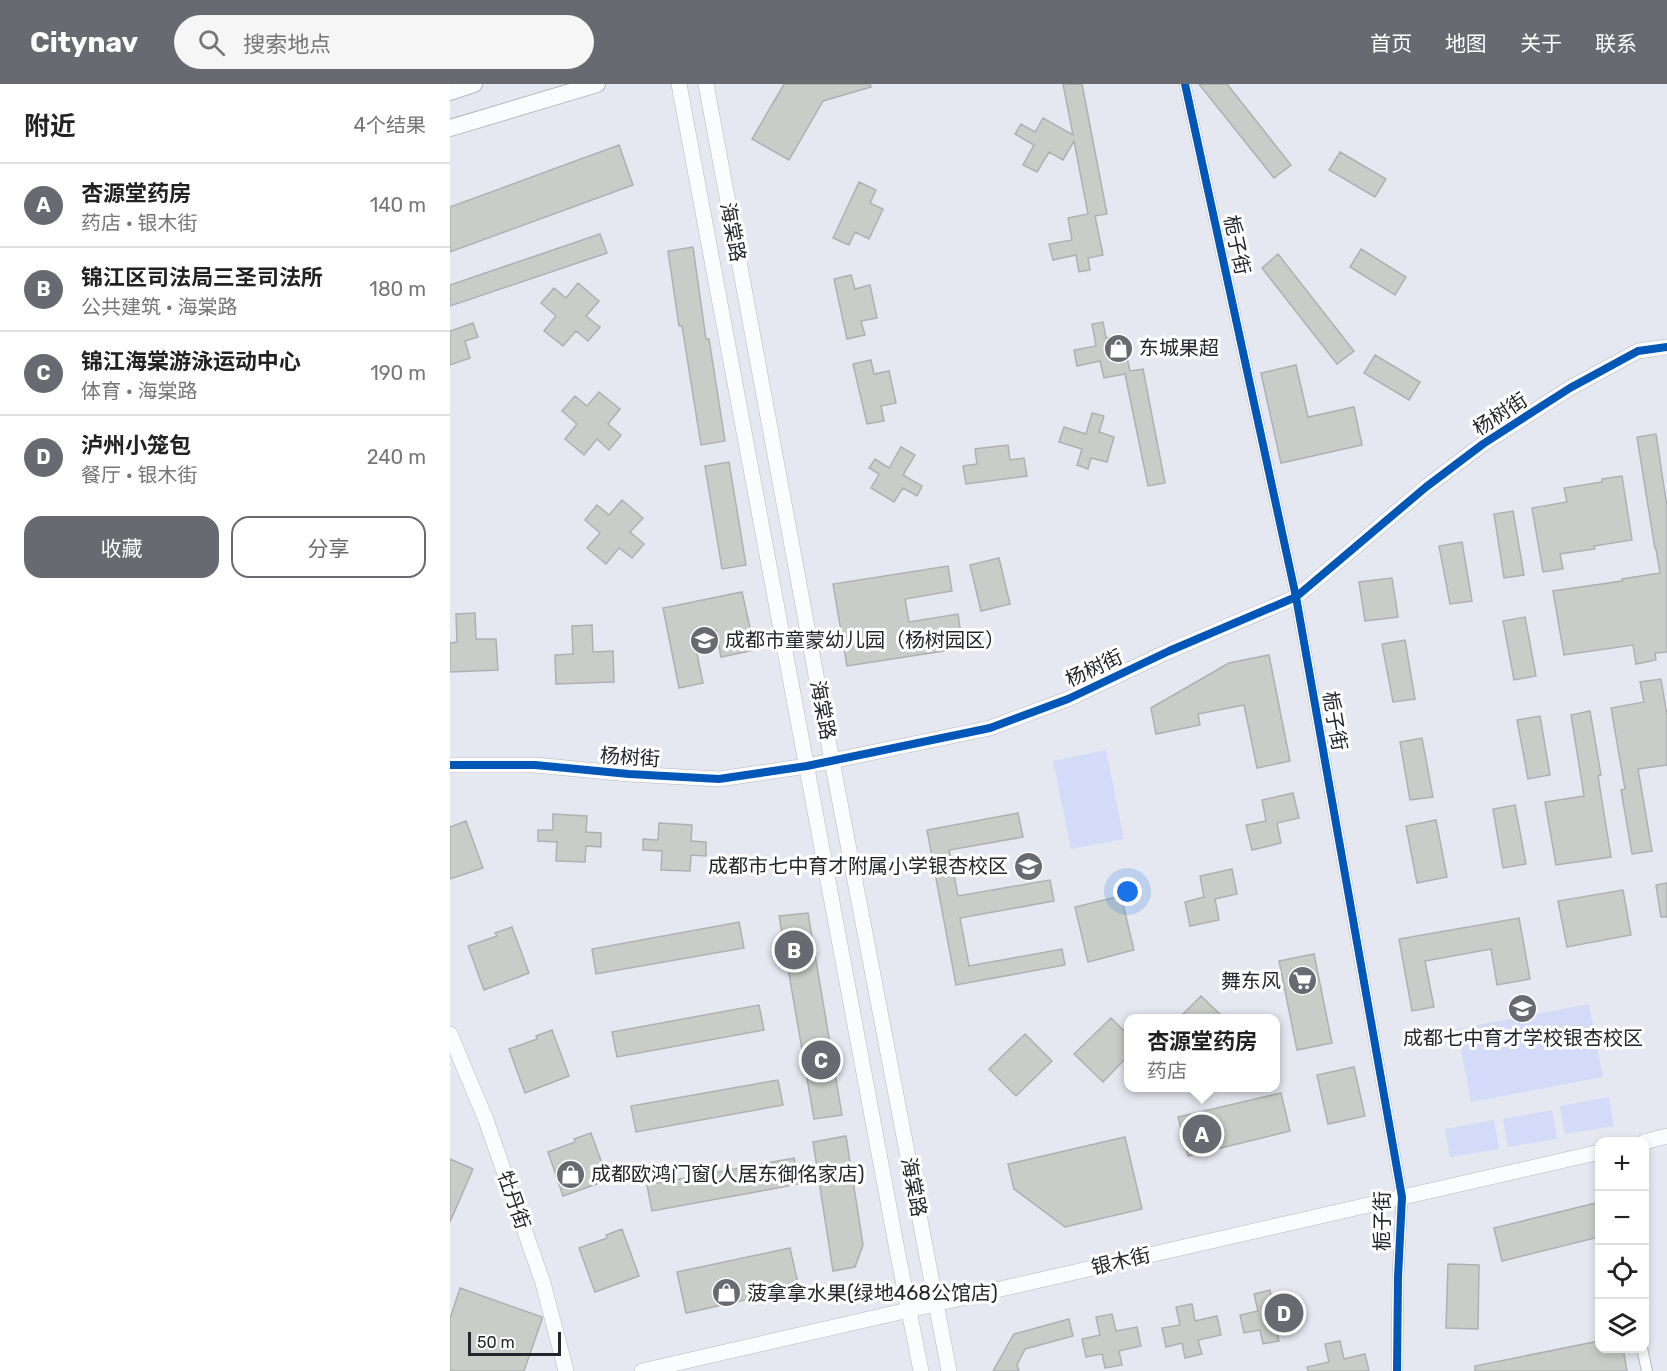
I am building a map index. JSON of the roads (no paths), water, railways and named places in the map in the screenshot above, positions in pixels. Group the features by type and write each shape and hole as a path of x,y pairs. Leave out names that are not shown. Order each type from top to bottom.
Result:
{"main road":[{"path":"450,92 474,84"},
{"path":"450,128 597,84"}],"street":[{"name":"海棠路","path":"679,84 921,1371"},
{"name":"海棠路","path":"706,84 949,1371"},
{"name":"栀子街","path":"1185,84 1296,597 1402,1197 1397,1371"},
{"name":"杨树街","path":"450,765 536,765 629,774 719,778 807,766 990,728 1068,699 1169,651 1296,597 1426,487 1483,444 1570,388 1638,351 1667,347"},
{"name":"牡丹街","path":"451,1040 486,1120 543,1283 566,1371"},
{"path":"1649,1141 1667,1136"},
{"name":"银木街","path":"642,1371 1402,1197 1595,1157"},
{"path":"1643,1353 1647,1371"}],"place":[{"name":"东城果超","path":"1118,348"},
{"name":"成都市童蒙幼儿园（杨树园区）","path":"704,640"},
{"name":"成都市七中育才附属小学银杏校区","path":"1029,866"},
{"name":"锦江区司法局三圣司法所","path":"794,950"},
{"name":"舞东风","path":"1302,981"},
{"name":"成都七中育才学校银杏校区","path":"1523,1008"},
{"name":"锦江海棠游泳运动中心","path":"821,1060"},
{"name":"杏源堂药房","path":"1202,1134"},
{"name":"成都欧鸿门窗(人居东御佲家店)","path":"570,1174"},
{"name":"菠拿拿水果(绿地468公馆店)","path":"726,1293"},
{"name":"泸州小笼包","path":"1284,1313"}]}
